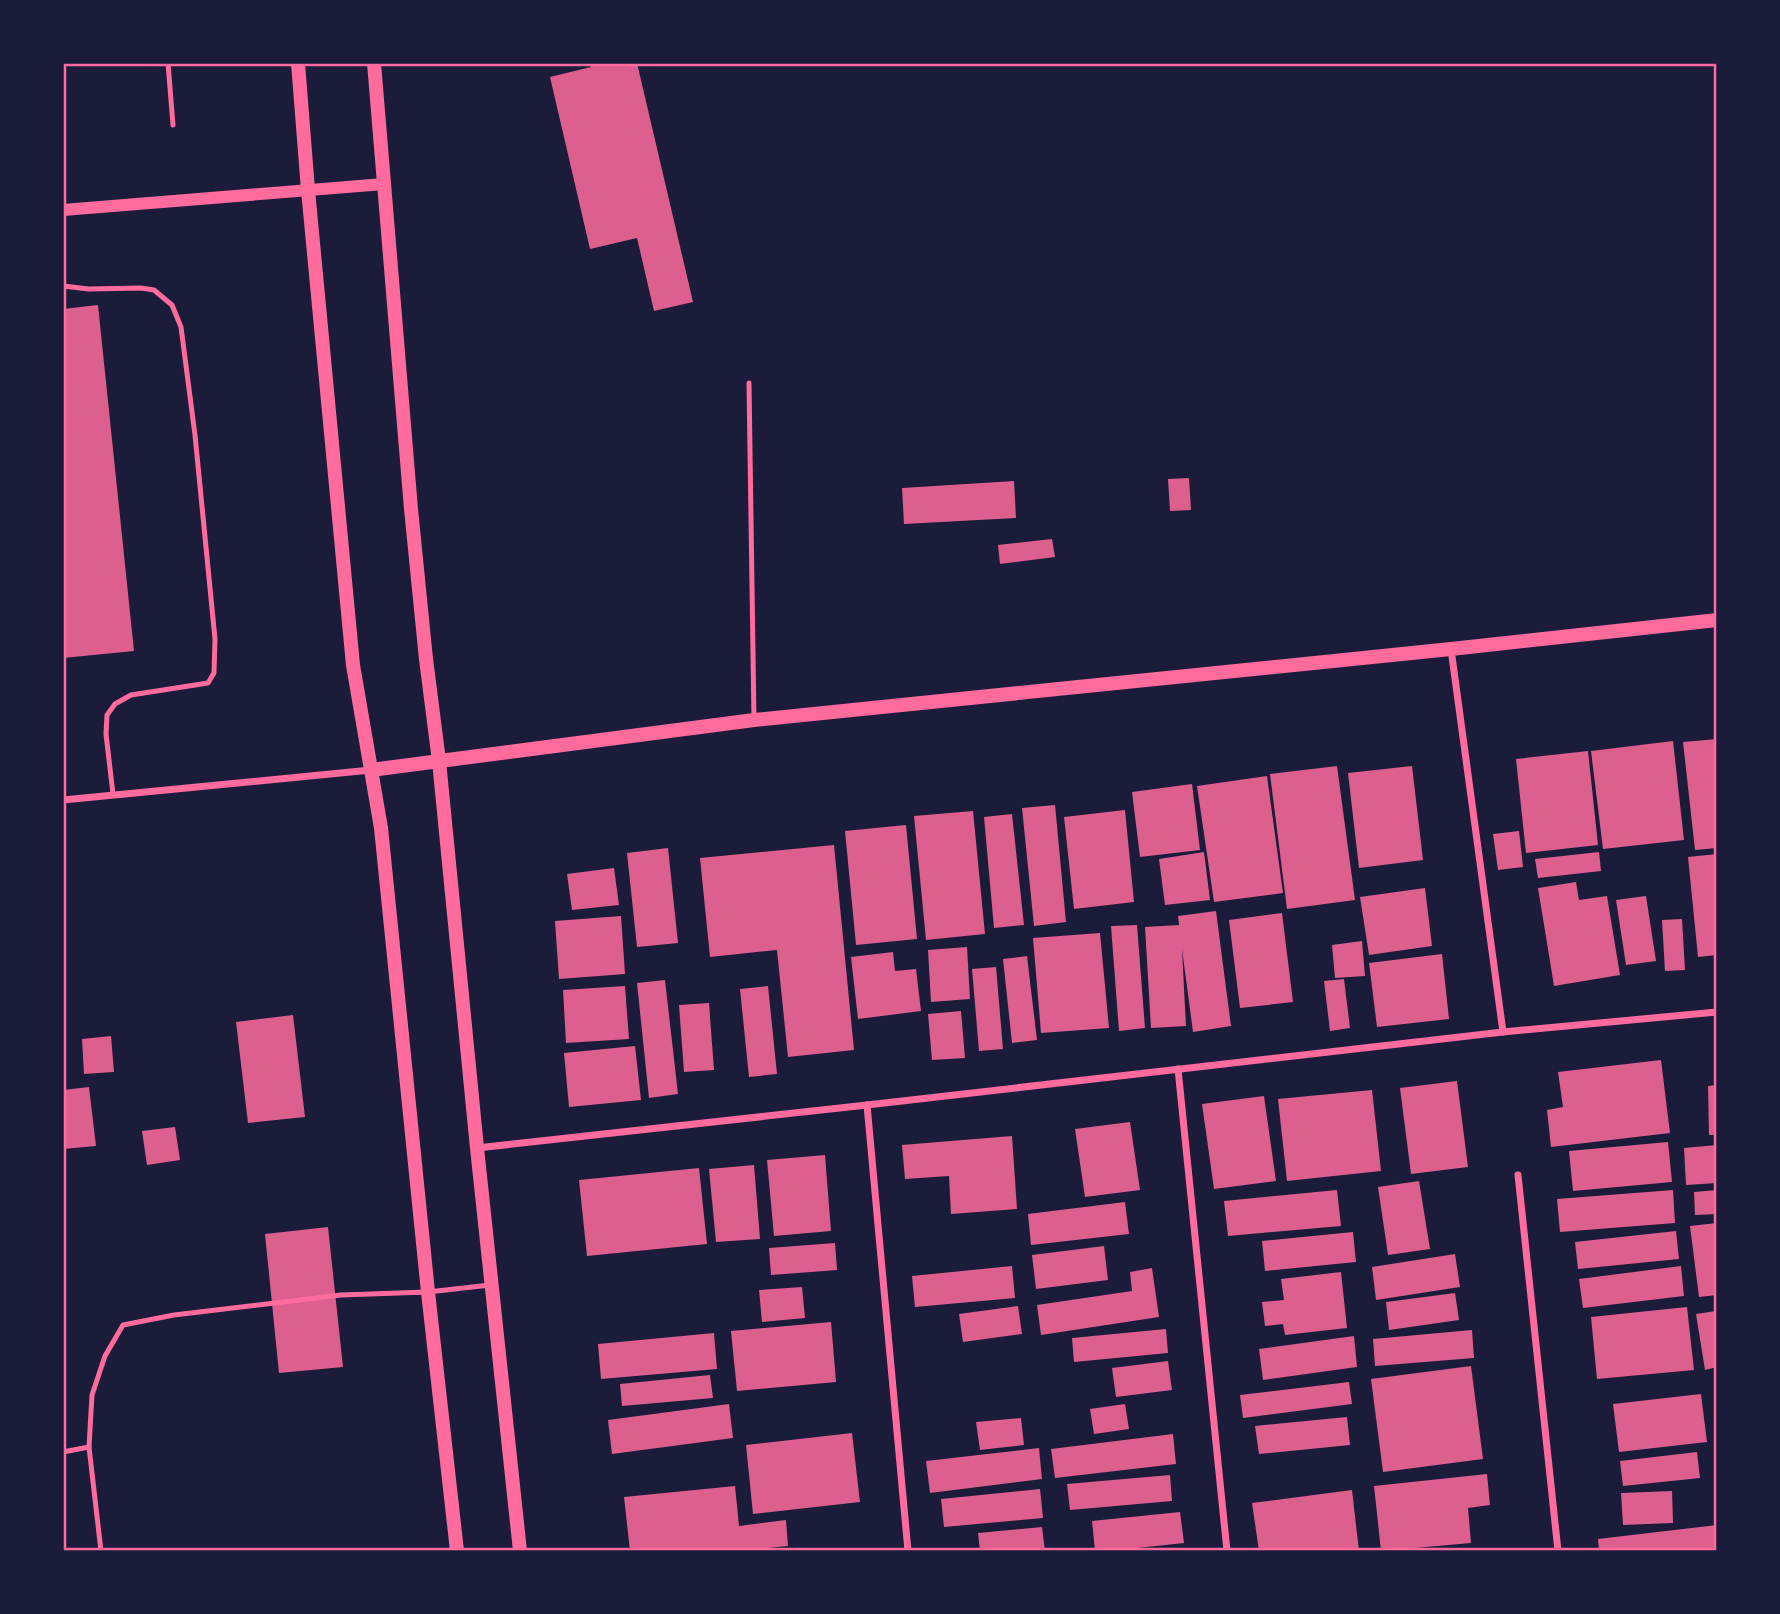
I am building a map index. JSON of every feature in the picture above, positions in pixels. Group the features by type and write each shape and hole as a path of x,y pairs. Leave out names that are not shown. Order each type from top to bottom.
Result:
{"main road":[{"path":"298,63 352,665 380,828 457,1551"},
{"path":"374,63 411,509 520,1551"},
{"path":"371,770 754,720 1717,620"}],"street":[{"path":"63,211 384,184"},
{"path":"1451,649 1503,1032"},
{"path":"63,800 371,770"},
{"path":"477,1148 1503,1032 1717,1012"},
{"path":"1178,1069 1227,1551"},
{"path":"867,1105 908,1551"},
{"path":"1518,1175 1558,1551"}],"lane":[{"path":"168,63 173,125"},
{"path":"63,286 154,290 172,304 181,327 208,561 215,639 214,673 208,683 131,695 115,704 107,715 106,734 113,794"},
{"path":"749,383 754,720"},
{"path":"100,1551 89,1447 92,1395 105,1356 123,1325 174,1315 341,1295 428,1292 492,1285"},
{"path":"63,1452 89,1447"}],"building":[{"path":"590,63 637,63 693,302 654,311 637,238 590,249 550,77 591,67"},
{"path":"98,305 134,651 63,658 63,309"},
{"path":"1189,478 1191,510 1170,511 1168,479"},
{"path":"1014,481 1016,518 904,524 902,488"},
{"path":"1052,539 1055,557 1000,564 998,545"},
{"path":"1717,739 1717,848 1695,850 1683,742"},
{"path":"1673,741 1684,840 1603,849 1591,751"},
{"path":"1588,751 1598,845 1526,853 1516,759"},
{"path":"1337,766 1355,900 1287,909 1270,774"},
{"path":"1412,766 1423,860 1359,868 1348,773"},
{"path":"1267,776 1283,893 1214,902 1197,786"},
{"path":"1192,784 1200,850 1140,857 1132,792"},
{"path":"1055,805 1066,922 1034,926 1022,808"},
{"path":"1125,810 1134,902 1074,909 1064,817"},
{"path":"973,811 985,934 926,940 914,816"},
{"path":"1012,814 1024,925 994,928 984,817"},
{"path":"906,825 917,939 856,945 845,831"},
{"path":"1519,831 1523,867 1498,870 1493,834"},
{"path":"834,845 854,1050 788,1057 777,950 710,957 700,858"},
{"path":"668,848 678,943 637,947 627,853"},
{"path":"1204,852 1210,900 1165,905 1159,859"},
{"path":"1599,852 1601,871 1538,878 1535,859"},
{"path":"1717,854 1717,955 1698,957 1688,857"},
{"path":"614,868 619,905 572,910 567,874"},
{"path":"1576,882 1579,900 1607,896 1620,975 1554,986 1538,888"},
{"path":"1425,888 1432,946 1369,955 1360,897"},
{"path":"1646,896 1656,961 1626,965 1616,900"},
{"path":"1216,911 1231,1026 1193,1032 1182,949 1186,1026 1151,1028 1145,927 1179,925 1178,916"},
{"path":"1282,913 1293,1002 1240,1008 1229,920"},
{"path":"621,916 625,974 559,979 555,921"},
{"path":"1682,919 1685,970 1665,971 1662,920"},
{"path":"1137,925 1145,1028 1119,1031 1111,926"},
{"path":"1100,933 1109,1028 1041,1033 1033,938"},
{"path":"1362,941 1365,976 1335,978 1332,945"},
{"path":"967,947 970,999 931,1002 928,950"},
{"path":"893,952 895,971 916,969 921,1011 858,1019 851,957"},
{"path":"1442,954 1449,1019 1377,1027 1369,963"},
{"path":"1027,956 1037,1040 1012,1043 1003,959"},
{"path":"996,967 1003,1049 979,1051 972,969"},
{"path":"1344,979 1350,1028 1330,1031 1324,981"},
{"path":"665,980 678,1094 649,1098 637,983"},
{"path":"625,986 629,1039 566,1043 563,990"},
{"path":"768,986 777,1074 749,1077 740,989"},
{"path":"709,1003 714,1070 684,1072 679,1005"},
{"path":"961,1011 965,1058 932,1060 928,1014"},
{"path":"293,1015 305,1117 248,1123 236,1022"},
{"path":"111,1036 114,1072 84,1074 82,1039"},
{"path":"635,1046 641,1100 569,1107 564,1053"},
{"path":"1661,1060 1670,1133 1551,1147 1547,1110 1563,1107 1558,1072"},
{"path":"1457,1081 1468,1167 1411,1174 1400,1088"},
{"path":"1717,1085 1717,1135 1709,1135 1708,1086"},
{"path":"89,1087 96,1146 63,1149 63,1090"},
{"path":"1372,1090 1381,1171 1287,1181 1278,1099"},
{"path":"1264,1096 1276,1181 1214,1189 1202,1104"},
{"path":"1130,1122 1140,1190 1085,1197 1075,1129"},
{"path":"175,1127 180,1160 147,1165 142,1131"},
{"path":"1012,1136 1017,1209 951,1214 949,1176 905,1179 902,1145"},
{"path":"1668,1142 1672,1182 1573,1191 1569,1151"},
{"path":"1717,1145 1717,1183 1686,1185 1684,1148"},
{"path":"825,1155 831,1231 774,1236 767,1160"},
{"path":"754,1165 760,1239 716,1242 709,1169"},
{"path":"699,1168 707,1244 587,1256 579,1180"},
{"path":"1419,1181 1430,1249 1388,1255 1378,1187"},
{"path":"1337,1190 1341,1226 1228,1236 1224,1201"},
{"path":"1673,1190 1675,1223 1560,1232 1557,1199"},
{"path":"1717,1190 1717,1214 1695,1215 1694,1192"},
{"path":"1125,1202 1129,1234 1031,1245 1028,1214"},
{"path":"1717,1223 1717,1295 1699,1297 1690,1226"},
{"path":"328,1227 343,1367 279,1373 265,1234"},
{"path":"1676,1231 1679,1259 1578,1269 1575,1242"},
{"path":"1353,1232 1356,1262 1265,1271 1262,1241"},
{"path":"835,1243 837,1270 771,1275 769,1248"},
{"path":"1104,1246 1108,1280 1036,1289 1032,1255"},
{"path":"1455,1254 1460,1287 1376,1300 1372,1267"},
{"path":"1012,1266 1015,1298 915,1307 912,1276"},
{"path":"1681,1266 1684,1296 1583,1308 1579,1279"},
{"path":"1152,1268 1159,1317 1041,1335 1037,1305 1132,1291 1130,1272"},
{"path":"1341,1272 1347,1328 1285,1335 1283,1324 1265,1326 1262,1302 1284,1300 1281,1279"},
{"path":"802,1287 805,1318 762,1322 759,1290"},
{"path":"1455,1293 1459,1320 1389,1330 1386,1302"},
{"path":"1018,1306 1022,1334 963,1342 959,1314"},
{"path":"1687,1307 1694,1370 1597,1379 1591,1317"},
{"path":"1716,1311 1717,1367 1705,1370 1696,1314"},
{"path":"831,1322 836,1382 737,1391 731,1331"},
{"path":"1166,1329 1168,1353 1074,1362 1072,1338"},
{"path":"1472,1330 1474,1358 1375,1366 1373,1339"},
{"path":"714,1333 717,1369 601,1379 598,1344"},
{"path":"1354,1336 1357,1367 1263,1380 1259,1349"},
{"path":"1168,1361 1172,1390 1116,1397 1112,1368"},
{"path":"1471,1366 1483,1459 1383,1472 1371,1379"},
{"path":"710,1375 713,1398 622,1406 620,1384"},
{"path":"1349,1382 1352,1404 1243,1418 1240,1395"},
{"path":"1701,1394 1707,1442 1619,1452 1613,1404"},
{"path":"729,1404 733,1438 612,1454 608,1420"},
{"path":"1125,1404 1129,1429 1094,1434 1090,1409"},
{"path":"1347,1417 1350,1445 1259,1454 1255,1426"},
{"path":"1021,1418 1024,1445 980,1450 976,1422"},
{"path":"852,1433 860,1502 753,1514 746,1445"},
{"path":"1173,1434 1176,1464 1055,1478 1051,1449"},
{"path":"1039,1448 1042,1479 930,1493 926,1461"},
{"path":"1697,1452 1700,1478 1623,1486 1620,1461"},
{"path":"1487,1474 1490,1505 1468,1508 1471,1543 1381,1551 1374,1486"},
{"path":"1170,1475 1172,1501 1070,1510 1067,1484"},
{"path":"735,1486 739,1526 786,1520 788,1546 736,1551 630,1551 624,1497"},
{"path":"1040,1489 1043,1518 944,1527 941,1499"},
{"path":"1352,1490 1359,1551 1259,1551 1252,1503"},
{"path":"1672,1491 1673,1523 1623,1525 1621,1493"},
{"path":"1180,1512 1184,1543 1095,1551 1092,1521"},
{"path":"1717,1525 1717,1551 1599,1551 1598,1539"},
{"path":"1042,1527 1045,1551 980,1551 978,1533"}]}
